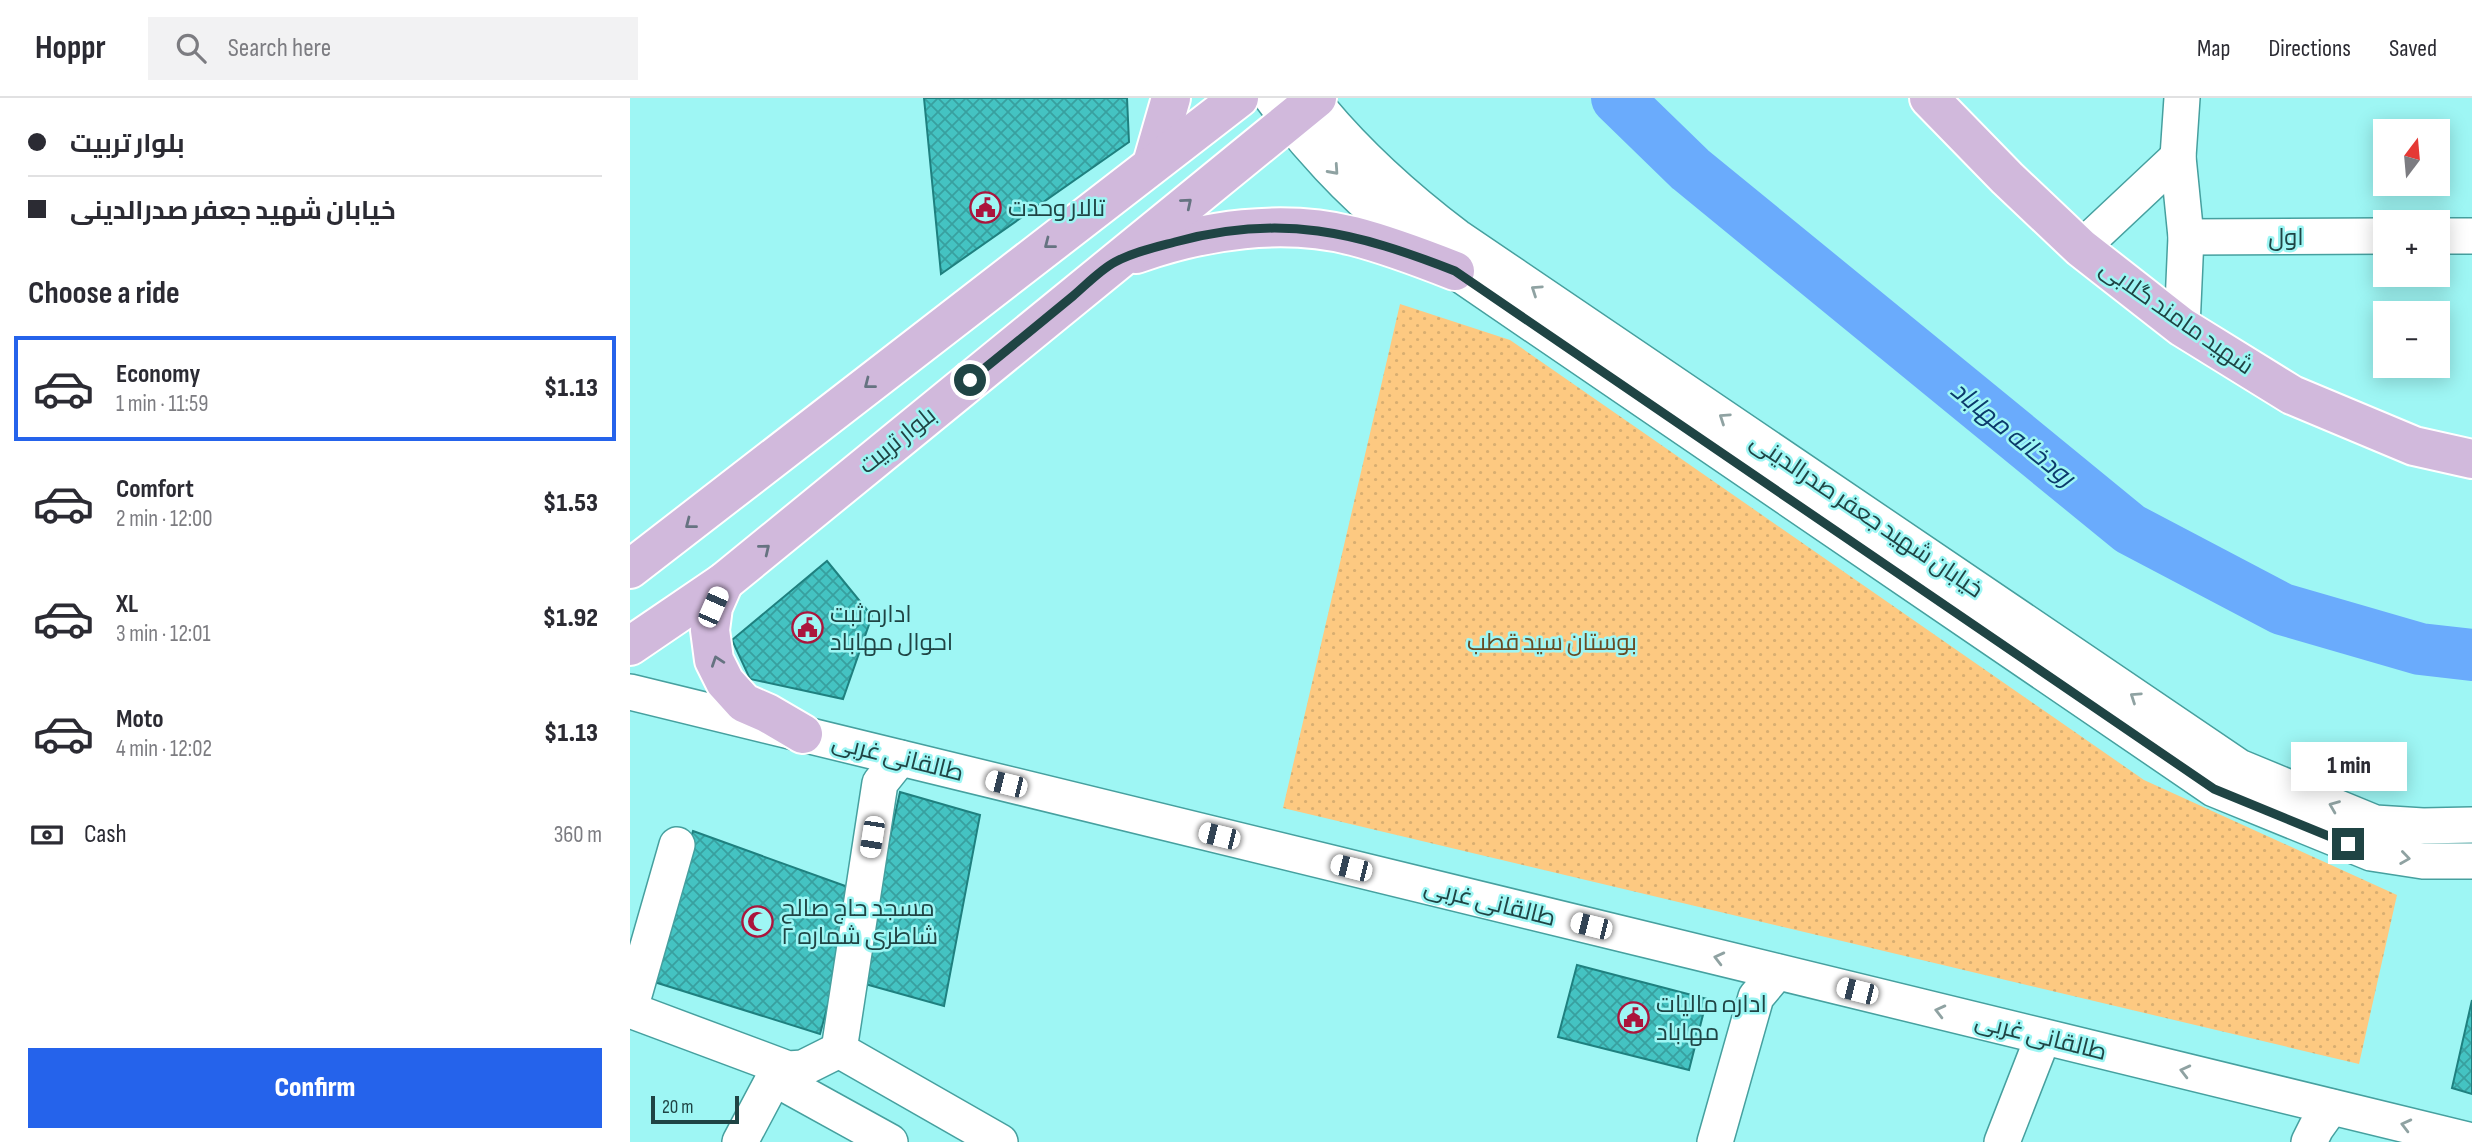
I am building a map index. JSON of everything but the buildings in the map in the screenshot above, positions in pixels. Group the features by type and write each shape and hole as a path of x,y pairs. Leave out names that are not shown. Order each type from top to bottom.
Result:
{"main road":[{"path":"1152,164 1171,98"},
{"path":"630,569 1239,98"},
{"name":"شهید مامند گلابی","path":"1929,98 2007,178 2081,247 2182,327 2292,395 2414,446 2472,459"},
{"name":"بلوار تربیت","path":"630,646 724,582 1114,262 1300,103"},
{"path":"1114,262 1197,236 1245,229 1300,228 1351,235 1455,271"},
{"path":"724,582 713,607 710,630 714,660 725,682 744,703 803,734"}],"street":[{"path":"2182,98 2178,157 2186,237 2182,327"},
{"name":"خیابان شهید جعفر صدرالدینی","path":"1300,103 1349,186 1392,226 2214,789 2371,853 2423,861 2472,861"},
{"name":"خیابان شهید جعفر صدرالدینی","path":"1300,103 1401,193 1457,237 2239,768 2375,823 2472,825"},
{"path":"2081,247 2178,157"},
{"name":"اول","path":"2186,237 2373,236"},
{"path":"2450,236 2472,236"},
{"name":"طالقانی غربی","path":"630,692 2472,1142"},
{"path":"839,1050 880,783 900,758"},
{"path":"677,845 630,1009 781,1073 890,1142"},
{"path":"1715,1142 1756,997 1777,972"},
{"path":"2002,1142 2043,1037"},
{"path":"740,1142 781,1073 803,1068 839,1050"},
{"path":"839,1050 1000,1142"},
{"path":"2309,1142 2331,1107"}],"green space":[{"name":"بوستان سید قطب","path":"1400,304 1510,340 2144,780 2397,895 2359,1064 1283,808"}],"waterway":[{"name":"رودخانه مهاباد","path":"1617,98 1690,169 2130,529 2282,609 2420,649 2472,655"}],"place":[{"name":"تالار وحدت","path":"985,208"},
{"name":"اداره ثبت احوال مهاباد","path":"807,628"},
{"name":"مسجد حاج صالح شاطری شماره ۲","path":"758,922"},
{"name":"اداره مالیات مهاباد","path":"1633,1018"}],"route":[{"path":"970,380 1114,262 1157,247 1197,236 1245,229 1300,228 1351,235 1403,251 1455,271 2214,789 2348,844"}]}
